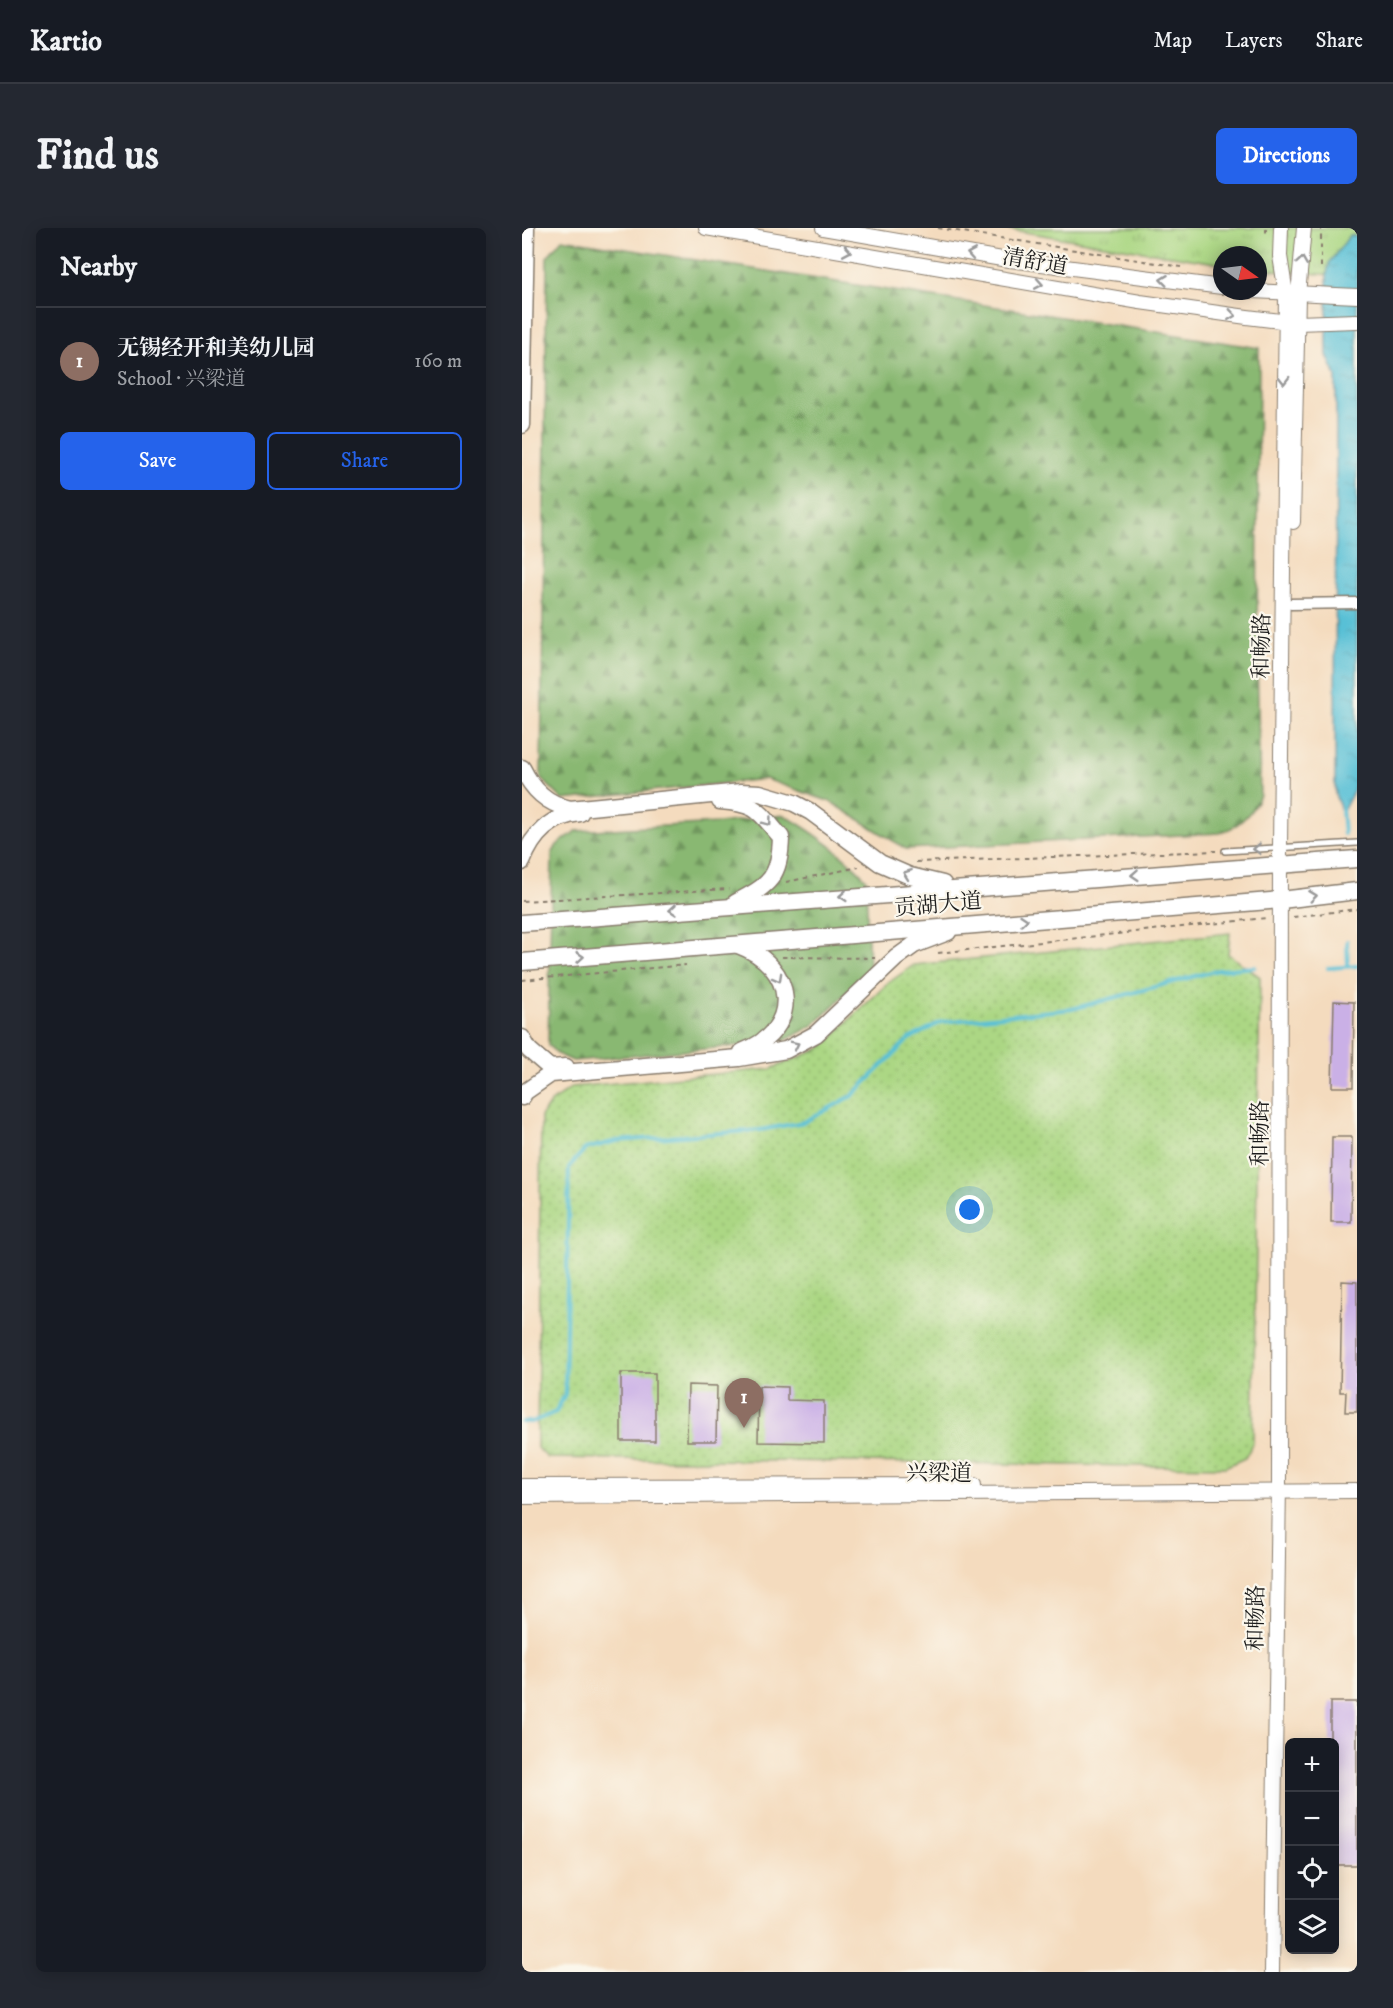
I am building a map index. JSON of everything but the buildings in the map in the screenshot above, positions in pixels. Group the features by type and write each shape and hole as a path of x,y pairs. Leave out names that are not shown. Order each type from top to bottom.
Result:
{"main road":[{"path":"522,425 526,228"},
{"path":"522,768 542,796 554,805 570,809 741,792 776,797 811,812 880,863 910,876 964,887"},
{"path":"522,862 536,835 551,822 570,814 717,801 735,802 752,807 765,816 781,837 781,849 777,873 762,887 732,905"},
{"name":"贡湖大道","path":"522,922 1357,859"},
{"name":"贡湖大道","path":"522,962 1285,899 1357,891"},
{"path":"522,1097 525,1092 551,1074 739,1058 786,1050 816,1034 878,973 914,945 965,925"},
{"path":"522,1038 529,1050 550,1068 741,1052 757,1046 771,1036 780,1024 785,995 782,982 764,957 734,944"}],"street":[{"name":"清舒道","path":"706,228 1140,302 1291,322 1357,321"},
{"name":"清舒道","path":"823,228 1002,259 1213,286"},
{"path":"1281,228 1280,256 1292,294"},
{"path":"1292,294 1304,228"},
{"path":"1267,292 1357,296"},
{"name":"和畅路","path":"1279,1972 1284,848 1292,294"},
{"name":"和畅路","path":"1284,848 1291,604 1291,322"},
{"path":"1291,604 1357,603"},
{"name":"兴梁道","path":"522,1497 1281,1488 1357,1482"},
{"name":"兴梁道","path":"522,1486 1281,1488 1357,1491"},
{"name":"和畅路","path":"1272,1972 1281,1488"}],"lane":[{"path":"1225,851 1357,843"}],"path":[{"path":"938,228 1186,268"},
{"path":"1321,228 1321,267"},
{"path":"1337,913 1357,909"}],"green space":[{"path":"1000,228 1357,228 1357,277 1267,270 1267,246 1213,246 1213,263"},
{"path":"562,239 1259,348 1257,658 1260,795 1249,814 1234,827 1220,833 906,849 831,802 766,779 563,800 541,778 547,257"},
{"path":"784,815 828,844 866,879 869,970 814,1025 782,1042 573,1061 557,1054 548,1045 552,854 557,845 576,831 719,823"},
{"path":"1230,933 1228,954 1260,977 1253,1443 1245,1458 1225,1467 548,1458 537,1448 541,1117 550,1103 572,1087 771,1069 819,1049 888,983 914,965"}],"water":[{"path":"1350,235 1357,237 1357,777 1354,790 1342,813 1335,794 1336,376 1327,355 1327,274 1329,263"}],"waterway":[{"path":"1342,809 1344,834"},
{"path":"1347,941 1348,965"},
{"path":"1328,968 1357,966"},
{"path":"522,1422 532,1422 556,1412 565,1394 569,1167 585,1149 617,1141 760,1130 804,1122 852,1096 909,1039 941,1022 1072,1009 1218,970 1255,967"}],"place":[{"name":"无锡经开和美幼儿园","path":"744,1428"}]}
